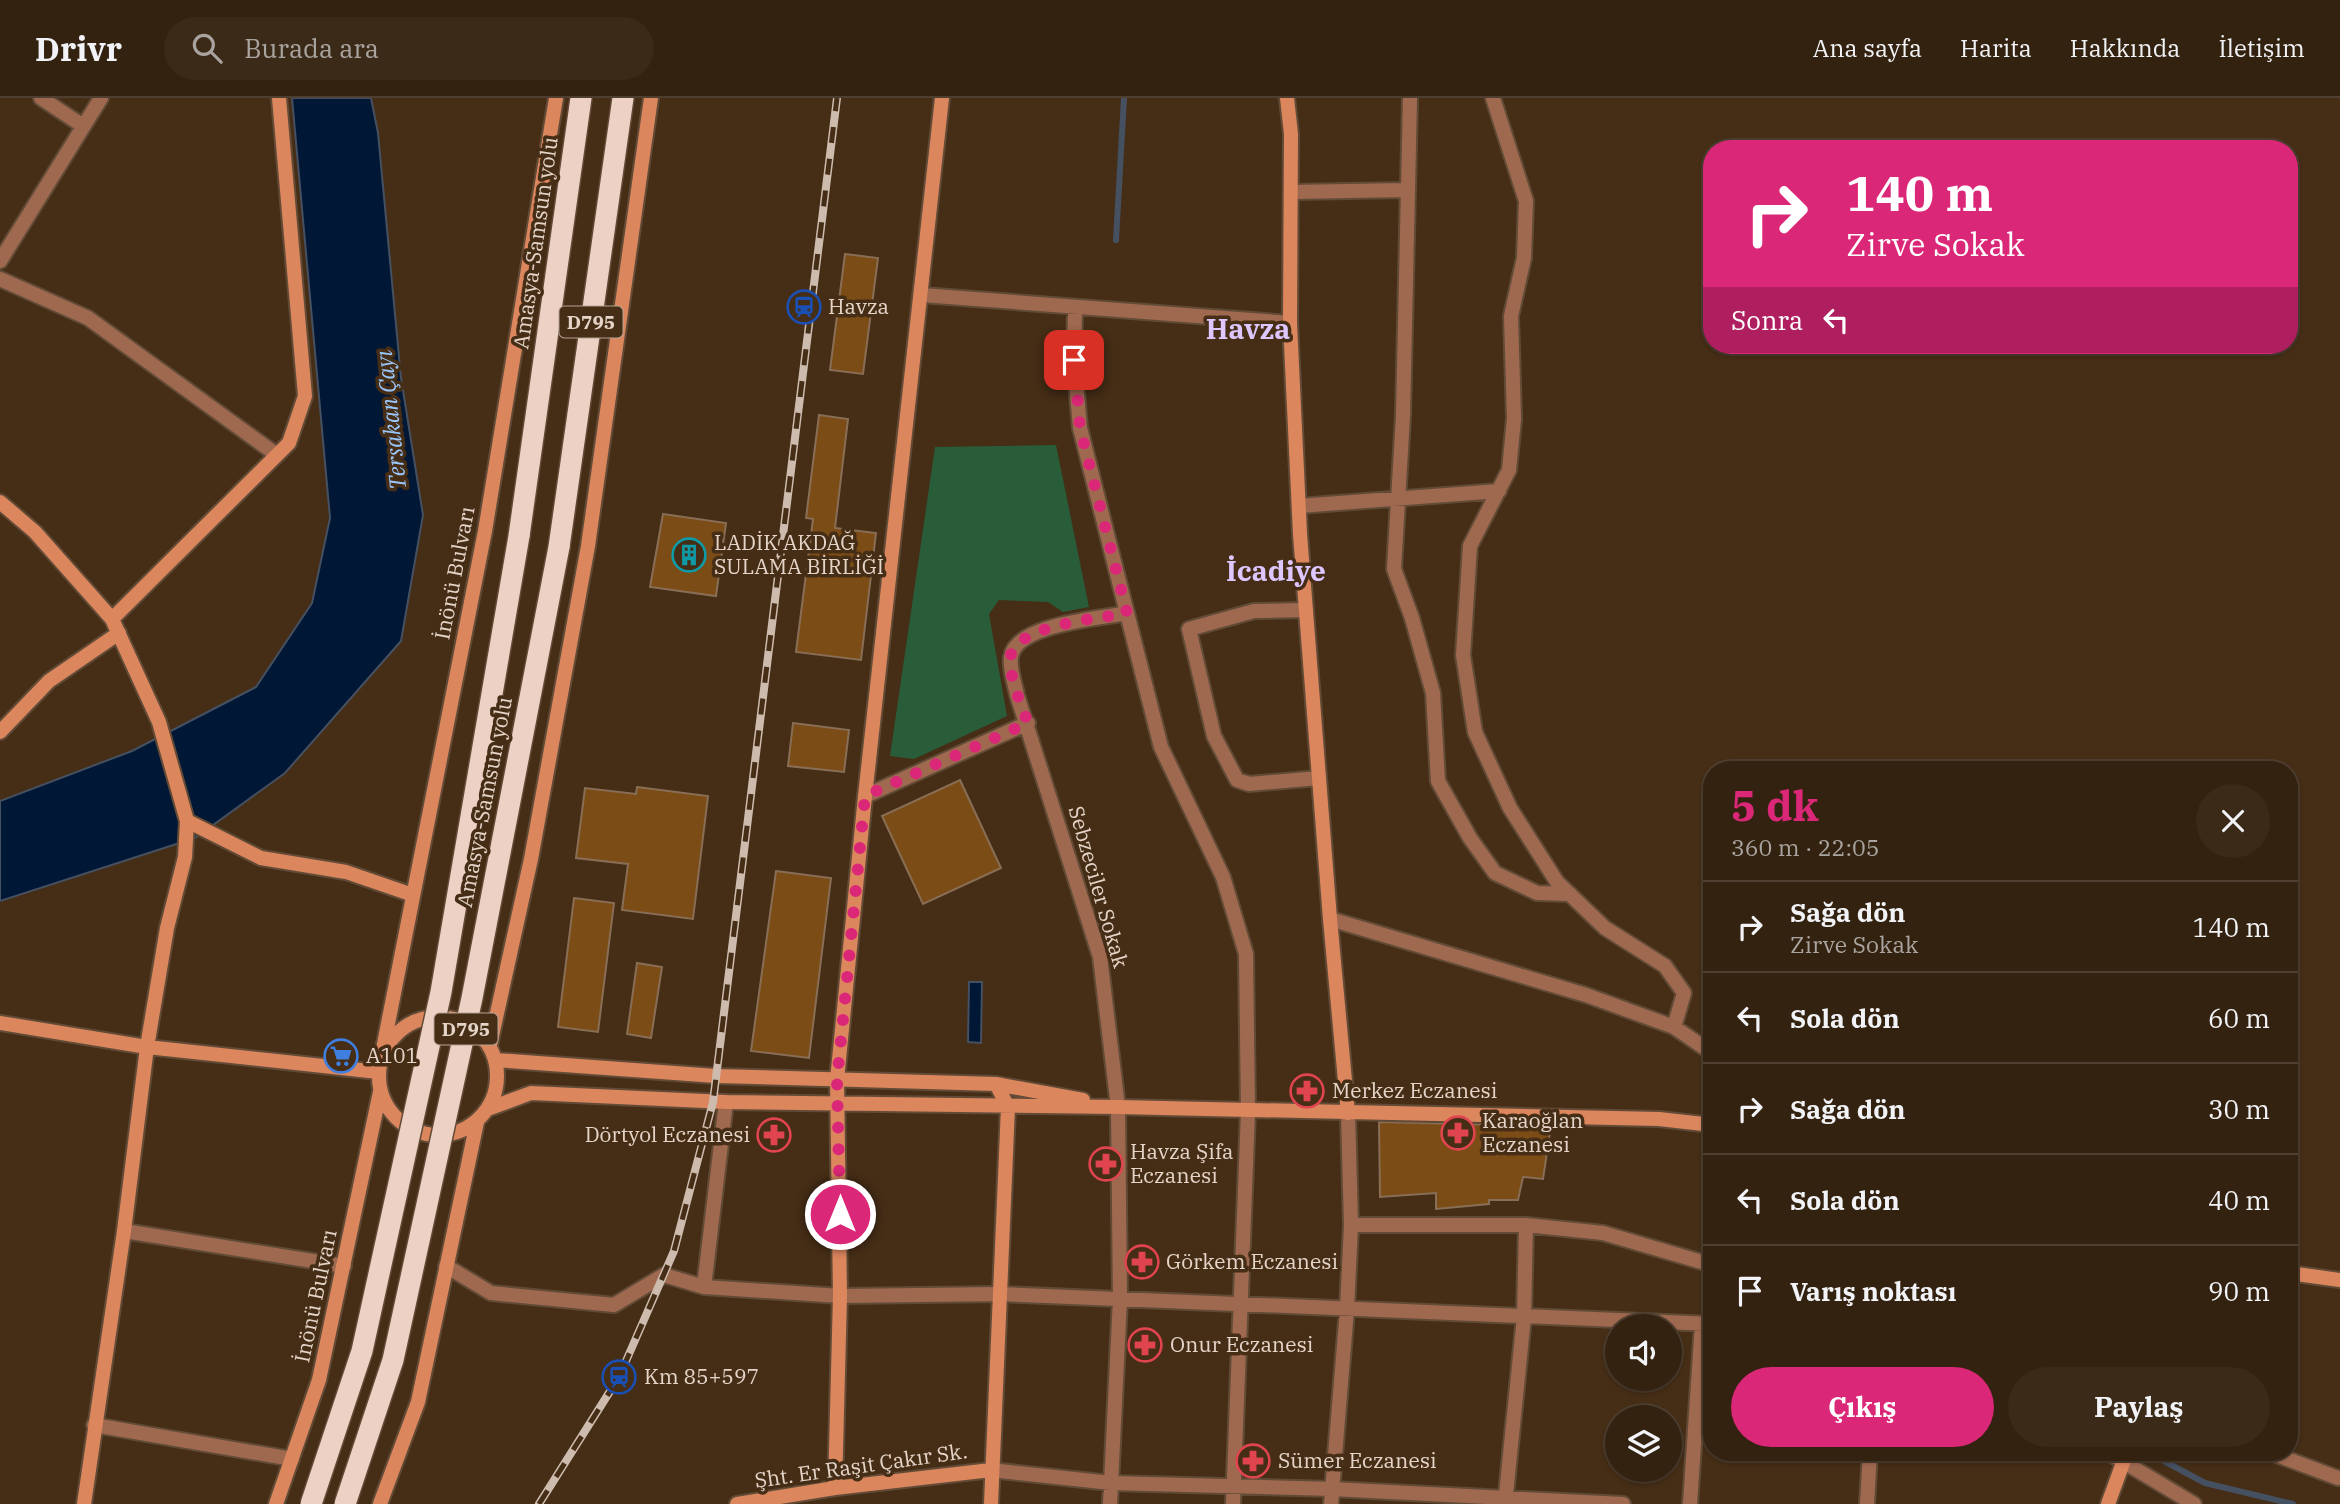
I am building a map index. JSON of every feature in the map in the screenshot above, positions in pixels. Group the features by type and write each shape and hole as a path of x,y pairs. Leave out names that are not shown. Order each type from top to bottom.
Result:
{"highway":[{"name":"Amasya-Samsun yolu","path":"312,1504 362,1351 441,992 519,536 581,98"},
{"name":"Amasya-Samsun yolu","path":"345,1504 396,1346 472,998 559,547 624,98"}],"street":[{"path":"41,98 83,126"},
{"path":"0,261 101,98"},
{"path":"112,619 289,443 305,396 279,98"},
{"name":"İnönü Bulvarı","path":"382,1054 485,531 556,98"},
{"path":"490,1045 531,859 588,546 651,98"},
{"path":"835,1488 840,1296 837,1080 865,796 942,98"},
{"path":"1287,98 1291,134 1290,323 1299,506 1330,919 1348,1113 1351,1225 1347,1309 1331,1497"},
{"path":"1409,98 1403,416 1394,569 1412,618 1433,693 1438,781 1470,838 1496,873 1537,893 1570,894"},
{"path":"1493,98 1526,201 1524,258 1511,316 1514,419 1510,470 1470,546 1463,655 1475,733 1510,808 1557,882 1605,928 1665,965 1684,993 1674,1027"},
{"path":"1291,192 1406,190"},
{"path":"0,279 88,318 277,455"},
{"path":"922,295 1290,323"},
{"path":"1075,308 1074,360 1080,428 1161,747 1223,877 1246,954 1248,1111 1233,1504"},
{"path":"1299,506 1499,491"},
{"path":"0,502 35,532 112,619 159,722 187,821 186,857 167,928 147,1047 85,1504"},
{"path":"1306,610 1254,611 1189,629 1214,736 1237,780 1249,785 1319,778"},
{"name":"Sebzeciler Sokak","path":"1110,1504 1120,1299 1118,1107 1100,957 1017,695 1010,659 1016,643 1035,631 1127,613"},
{"path":"0,732 49,681 119,633"},
{"path":"865,796 1028,723"},
{"path":"187,821 261,858 346,872 413,895"},
{"path":"1330,919 1586,995 1674,1027 1703,1047"},
{"path":"443,1016 461,1021 477,1030 490,1045 496,1060 498,1077 495,1094 488,1109 477,1122 450,1134 440,1136 420,1133 402,1124 380,1092 378,1072 382,1054 392,1037 406,1025 424,1018 443,1016"},
{"path":"0,1023 147,1047 378,1072"},
{"path":"496,1060 716,1076 996,1084 1118,1107"},
{"path":"990,1504 1008,1107 996,1084"},
{"name":"İnönü Bulvarı","path":"276,1504 319,1380 380,1092"},
{"path":"488,1109 531,1093 839,1105 1118,1107 1659,1119 1703,1124"},
{"path":"704,1287 726,1102"},
{"path":"380,1504 418,1402 477,1122"},
{"path":"1351,1225 1526,1225 1603,1233 1703,1262"},
{"path":"1505,1501 1524,1317 1526,1225"},
{"path":"124,1231 344,1266"},
{"path":"446,1266 491,1293 614,1305 664,1275 704,1287 840,1296 1001,1294 1703,1324"},
{"path":"2298,1274 2340,1280"},
{"path":"1690,1504 1703,1366"},
{"path":"94,1425 292,1459"},
{"path":"1867,1504 1869,1461"},
{"path":"2108,1504 2124,1461"},
{"path":"2131,1461 2194,1504"},
{"path":"2293,1461 2338,1478"},
{"path":"991,1470 1111,1483 1234,1486 1331,1497 1623,1504"},
{"name":"Şht. Er Raşit Çakır Sk.","path":"737,1504 835,1488 991,1470"}],"green space":[{"path":"1056,445 1089,607 1063,612 1048,602 999,600 989,614 1007,716 914,759 890,756 935,447"}],"water":[{"name":"Tersakan Çayı","path":"292,98 371,98 378,133 401,378 423,515 401,641 285,773 195,838 0,901 0,801 132,751 256,687 312,603 330,518"},
{"path":"969,982 982,982 981,1043 968,1042"}],"building":[{"path":"845,254 878,258 863,374 830,370"},
{"path":"819,415 848,419 835,528 876,533 861,660 796,652 813,519 806,518"},
{"name":"LADİK AKDAĞ SULAMA BİRLİĞİ","path":"663,514 726,523 716,596 650,587"},
{"path":"793,723 849,730 844,772 788,766"},
{"path":"960,780 1001,868 923,904 882,816"},
{"path":"637,787 708,796 693,919 622,910 628,864 576,858 585,788 636,794"},
{"path":"776,871 831,878 809,1058 751,1051"},
{"path":"574,898 614,903 598,1032 558,1027"},
{"path":"637,963 662,967 651,1038 627,1034"},
{"path":"1379,1122 1551,1126 1543,1179 1523,1177 1518,1200 1489,1200 1489,1204 1436,1209 1436,1193 1380,1197"}],"waterway":[{"path":"1116,240 1124,98"},
{"path":"2164,1461 2205,1483 2293,1504"}],"railway":[{"path":"539,1504 619,1377 674,1251 713,1102 837,98"}],"place":[{"name":"Havza","path":"804,307"},
{"name":"LADİK AKDAĞ SULAMA BİRLİĞİ","path":"689,555"},
{"name":"A101","path":"341,1056"},
{"name":"Merkez Eczanesi","path":"1307,1091"},
{"name":"Karaoğlan Eczanesi","path":"1458,1133"},
{"name":"Dörtyol Eczanesi","path":"774,1135"},
{"name":"Havza Şifa Eczanesi","path":"1106,1164"},
{"name":"Görkem Eczanesi","path":"1142,1262"},
{"name":"Onur Eczanesi","path":"1145,1345"},
{"name":"Km 85+597","path":"619,1377"},
{"name":"Sümer Eczanesi","path":"1253,1461"}],"district":[{"name":"Havza","path":"1248,329"},
{"name":"İcadiye","path":"1276,571"}],"route":[{"path":"840,1214 837,1080 865,796 1028,723 1017,695 1010,659 1016,643 1035,631 1127,613 1080,428 1074,360"}]}
